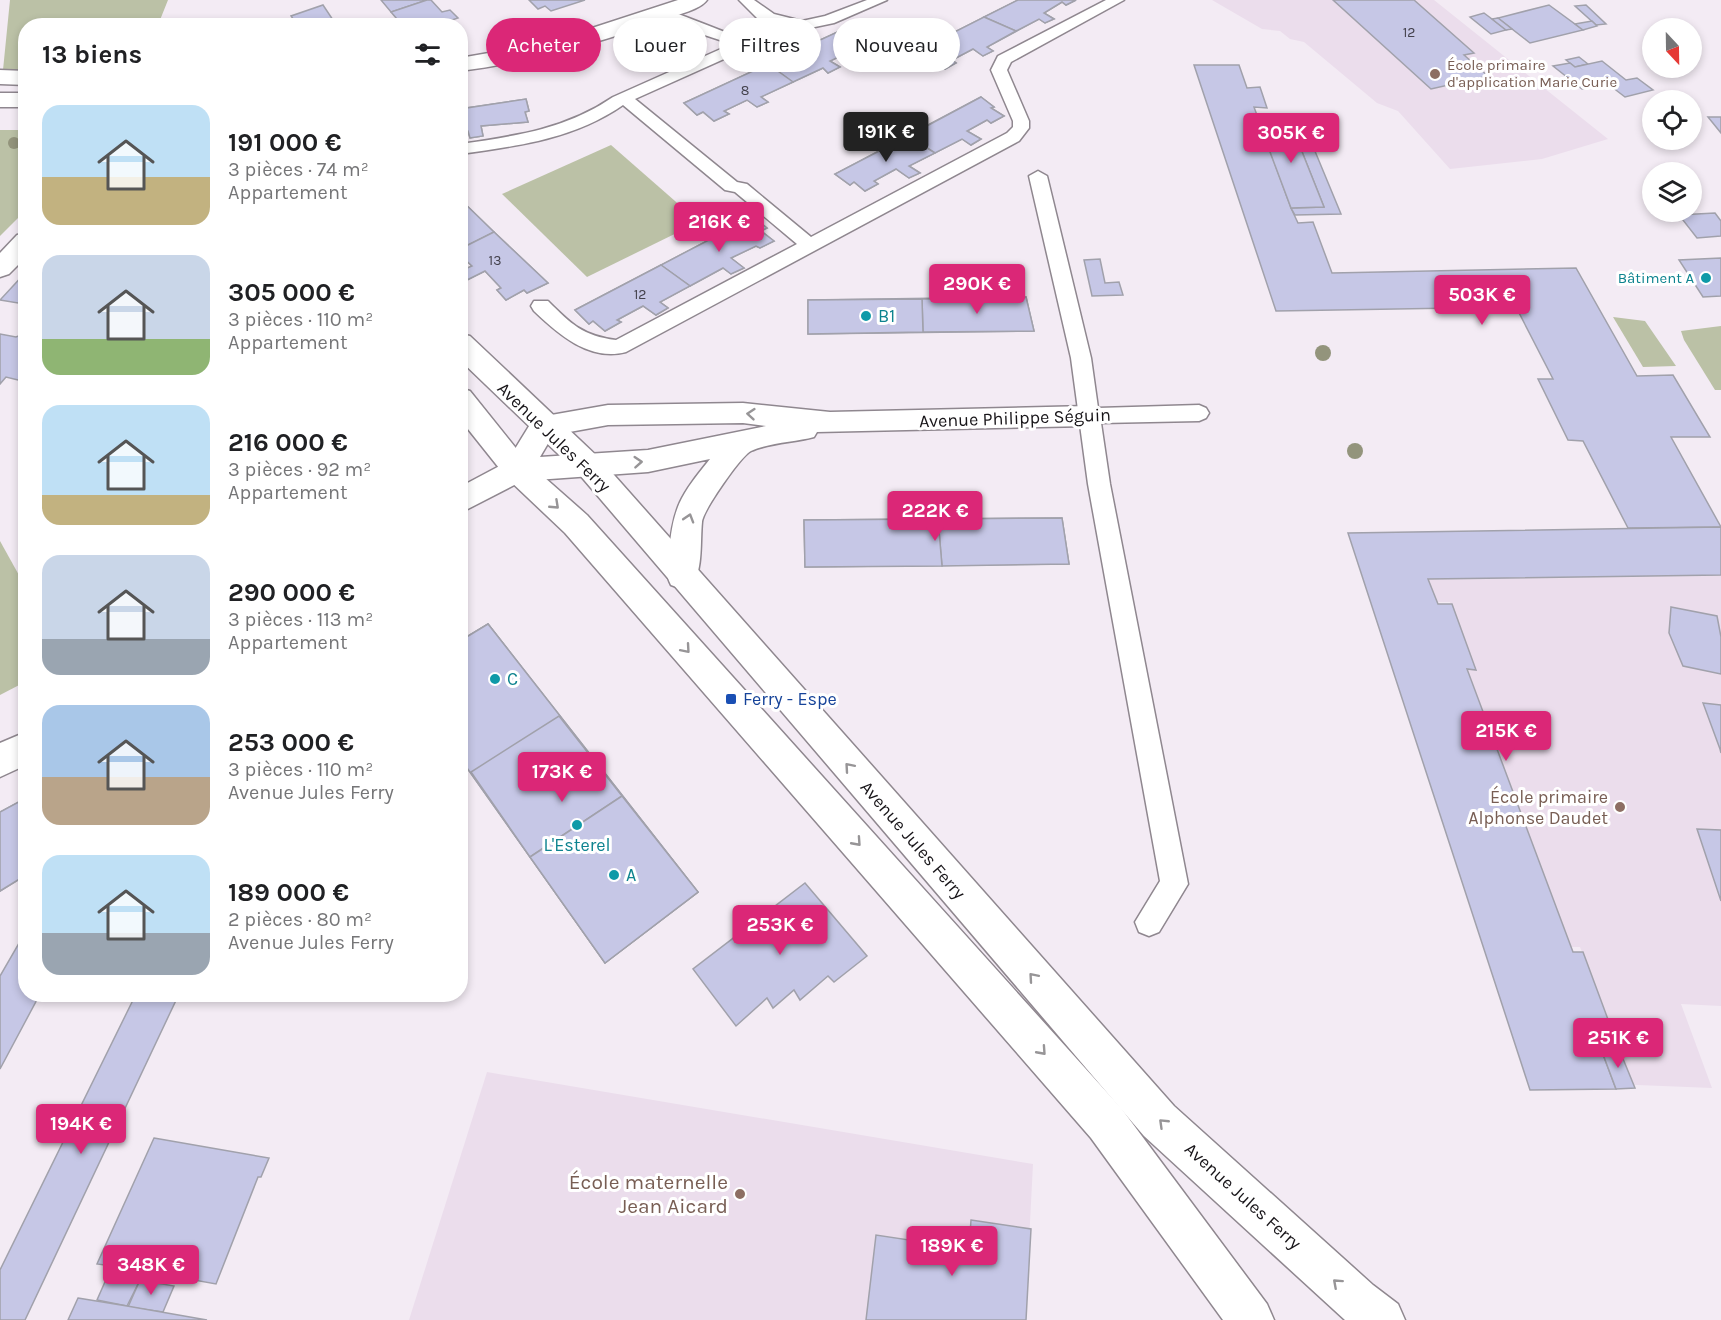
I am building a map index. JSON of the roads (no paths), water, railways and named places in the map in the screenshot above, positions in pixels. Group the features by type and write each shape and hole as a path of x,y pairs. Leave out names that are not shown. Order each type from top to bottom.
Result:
{"street":[{"path":"468,64 498,61 553,48 696,0"},
{"path":"0,77 18,78"},
{"path":"0,100 18,100"},
{"path":"0,268 18,249"},
{"name":"Avenue Jules Ferry","path":"468,351 544,426 589,466 682,576 1160,1120 1357,1301 1382,1320"},
{"path":"468,408 517,470 576,524 1106,1123 1251,1320"},
{"name":"Avenue Philippe Séguin","path":"544,426 608,415 743,413 830,423 1088,416"},
{"name":"Avenue Philippe Séguin","path":"517,470 648,461 830,423"},
{"path":"468,497 517,470 544,426"},
{"path":"682,576 687,518 698,495 740,443"},
{"path":"0,761 18,751"}],"lane":[{"path":"746,0 753,8 769,18"},
{"path":"821,22 880,0"},
{"path":"541,306 573,338 597,345 619,346 1013,137 1021,128 1021,121 999,70 1000,64 1004,59 1117,0"},
{"path":"665,12 681,21 719,33"},
{"path":"468,148 544,137 605,111 624,98 719,55"},
{"path":"624,98 731,186 741,188 809,245"},
{"path":"1038,176 1081,358 1088,416 1174,884 1149,922"},
{"name":"Avenue Philippe Séguin","path":"1088,416 1199,412"}],"place":[{"name":"École primaire d'application Marie Curie","path":"1435,74"},
{"name":"Bâtiment A","path":"1706,278"},
{"name":"B1","path":"866,316"},
{"name":"C","path":"495,679"},
{"name":"Ferry - Espe","path":"731,699"},
{"name":"École primaire Alphonse Daudet","path":"1620,807"},
{"name":"L'Esterel","path":"577,825"},
{"name":"A","path":"614,875"},
{"name":"École maternelle Jean Aicard","path":"740,1194"}]}
